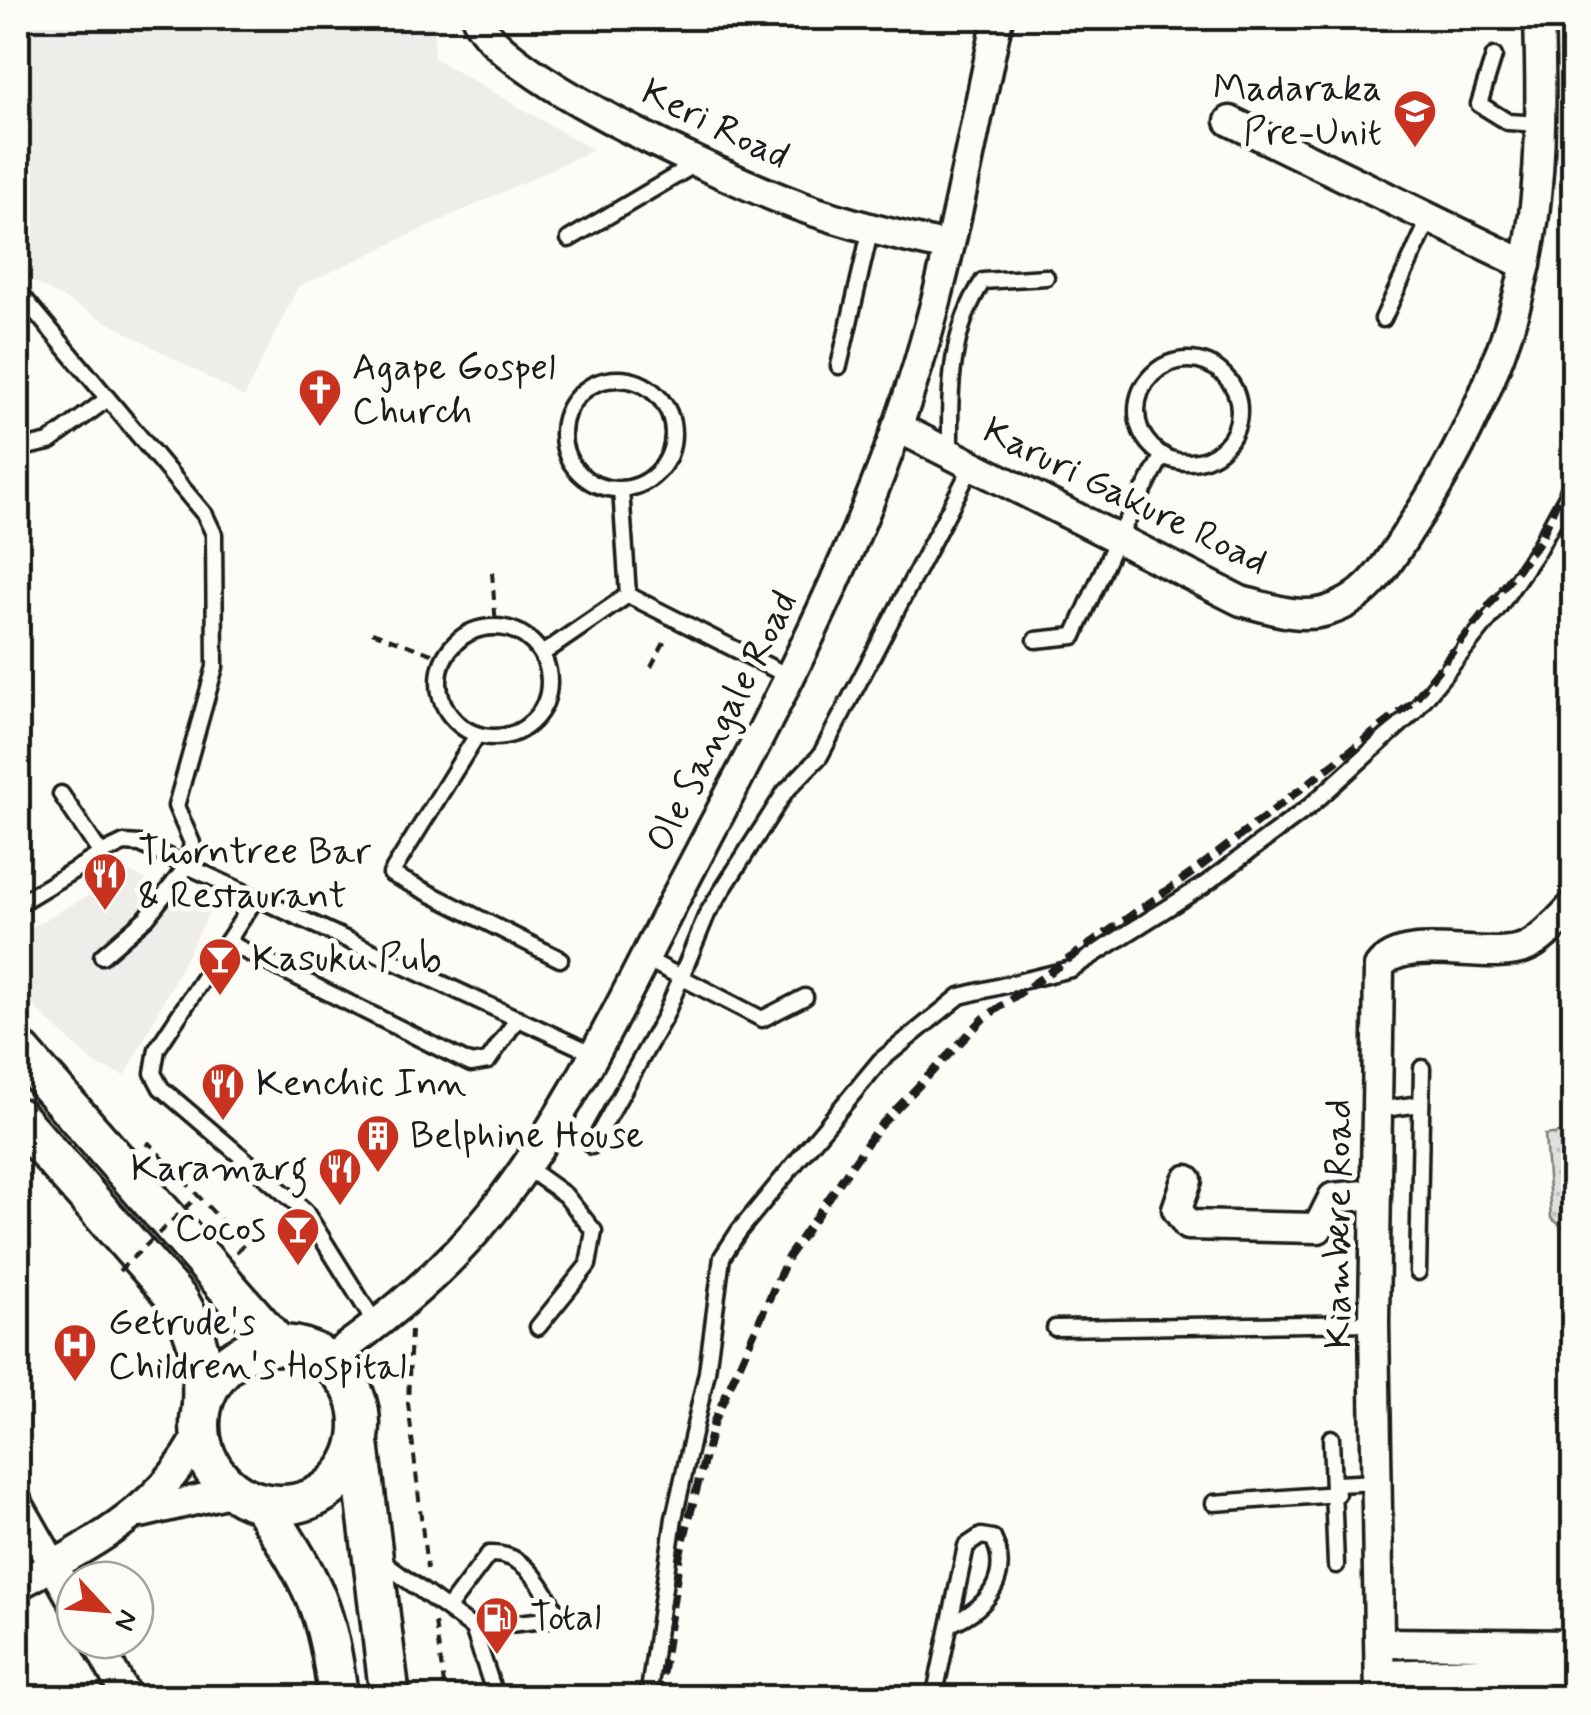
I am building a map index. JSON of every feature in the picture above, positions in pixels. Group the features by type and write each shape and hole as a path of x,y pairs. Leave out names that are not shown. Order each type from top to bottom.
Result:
{"main road":[{"path":"18,1049 278,1345"},
{"path":"18,1118 186,1314 200,1349 201,1421 217,1475 248,1497 314,1584 328,1622 331,1689"},
{"path":"201,1421 211,1384 229,1364 252,1350 278,1345 305,1348 328,1360 356,1397 361,1420 358,1443 349,1467 322,1493 287,1506 248,1497"},
{"path":"358,1443 390,1698"}],"street":[{"name":"Keri Road","path":"477,18 495,46 538,76 699,162 782,199 871,228 949,247"},
{"name":"Ole Sangale Road","path":"328,1360 405,1301 491,1214 526,1167 644,958 790,678 847,554 897,427 949,247 998,18"},
{"name":"Karuri Gakure Road","path":"897,427 1241,601 1292,613 1320,614 1371,587 1445,476 1512,318 1526,265 1540,124 1540,18"},
{"path":"1230,121 1526,265"},
{"name":"Kiambere Road","path":"1380,1686 1374,1323 1379,967 1386,958 1407,952 1523,949 1574,904"},
{"path":"1187,1180 1176,1208 1188,1226 1318,1228 1333,1198 1376,1194"},
{"path":"18,1584 140,1513 188,1458 201,1421"},
{"path":"140,1513 248,1497"},
{"path":"18,1504 55,1571"},
{"path":"1382,1643 1574,1645"},
{"path":"107,1660 127,1698"},
{"path":"1380,1686 1574,1669"}],"lane":[{"path":"1494,56 1478,104 1508,122 1540,124"},
{"path":"569,239 699,162"},
{"path":"1383,319 1430,218"},
{"path":"839,366 871,228"},
{"path":"592,1146 682,978 687,954 707,914 785,792 829,740 961,460 950,364 967,306 983,281 1046,276"},
{"path":"18,291 205,515 214,534 215,667 176,806 192,843 187,866 147,918 102,956"},
{"path":"1180,360 1214,366 1228,378 1240,411 1228,444 1197,461 1163,455 1140,429 1140,393 1149,378 1180,360"},
{"path":"605,380 641,383 667,408 673,426 666,461 654,476 622,489 603,488 573,467 562,433 574,399 605,380"},
{"path":"18,449 48,442 106,400"},
{"path":"1036,640 1074,636 1116,541 1163,455"},
{"path":"648,1698 674,1518 707,1372 722,1256 739,1231 880,1061 960,996 1072,968 1204,885 1309,807 1414,713 1538,549 1574,483"},
{"path":"622,489 628,596"},
{"path":"628,596 790,678"},
{"path":"542,654 628,596"},
{"path":"496,627 530,640 542,654 549,689 533,722 501,738 478,735 452,719 439,685 444,659 462,637 496,627"},
{"path":"478,735 391,874 560,960"},
{"path":"61,794 101,854"},
{"path":"18,904 101,854 133,843 592,1052"},
{"path":"256,898 156,1049 153,1074 162,1088 305,1212 376,1326"},
{"path":"227,942 471,1064 488,1061 518,1018"},
{"path":"644,958 762,1019 804,997"},
{"path":"1418,1272 1422,1068"},
{"path":"1377,1110 1420,1104"},
{"path":"526,1167 565,1195 594,1232 588,1265 538,1327"},
{"path":"1055,1328 1374,1323"},
{"path":"1331,1438 1336,1565"},
{"path":"1214,1503 1378,1482"},
{"path":"934,1698 966,1546 982,1536 993,1538 999,1561 989,1597 976,1613 952,1622"},
{"path":"449,1608 489,1554 502,1553 518,1558 553,1606 546,1620 473,1628"},
{"path":"372,1555 473,1628 496,1698"}],"path":[{"path":"492,572 496,627"},
{"path":"651,667 676,620"},
{"path":"372,632 444,659"},
{"path":"149,1143 244,1245"},
{"path":"119,1270 199,1195"},
{"path":"405,1301 412,1339 408,1403 446,1698"}],"shaded area":[{"path":"18,18 434,18 434,58 593,150 298,287 244,397 18,273"},
{"path":"130,872 210,911 125,1076 95,1064 18,992 18,935"},
{"path":"1574,1131 1573,1235 1551,1218 1545,1135"}],"railway":[{"path":"659,1698 680,1554 714,1421 788,1257 877,1129 984,1018 1192,873 1412,703 1540,541 1574,461"}],"place":[{"name":"Madaraka Pre-Unit","path":"1415,149"},
{"name":"Agape Gospel Church","path":"320,428"},
{"name":"Thorntree Bar & Restaurant","path":"105,912"},
{"name":"Kasuku Pub","path":"220,997"},
{"name":"Kenchic Inn","path":"223,1122"},
{"name":"Belphine House","path":"378,1174"},
{"name":"Karamarg","path":"340,1207"},
{"name":"Cocos","path":"298,1267"},
{"name":"Getrude's Children's Hospital","path":"75,1383"},
{"name":"Total","path":"497,1656"}]}
